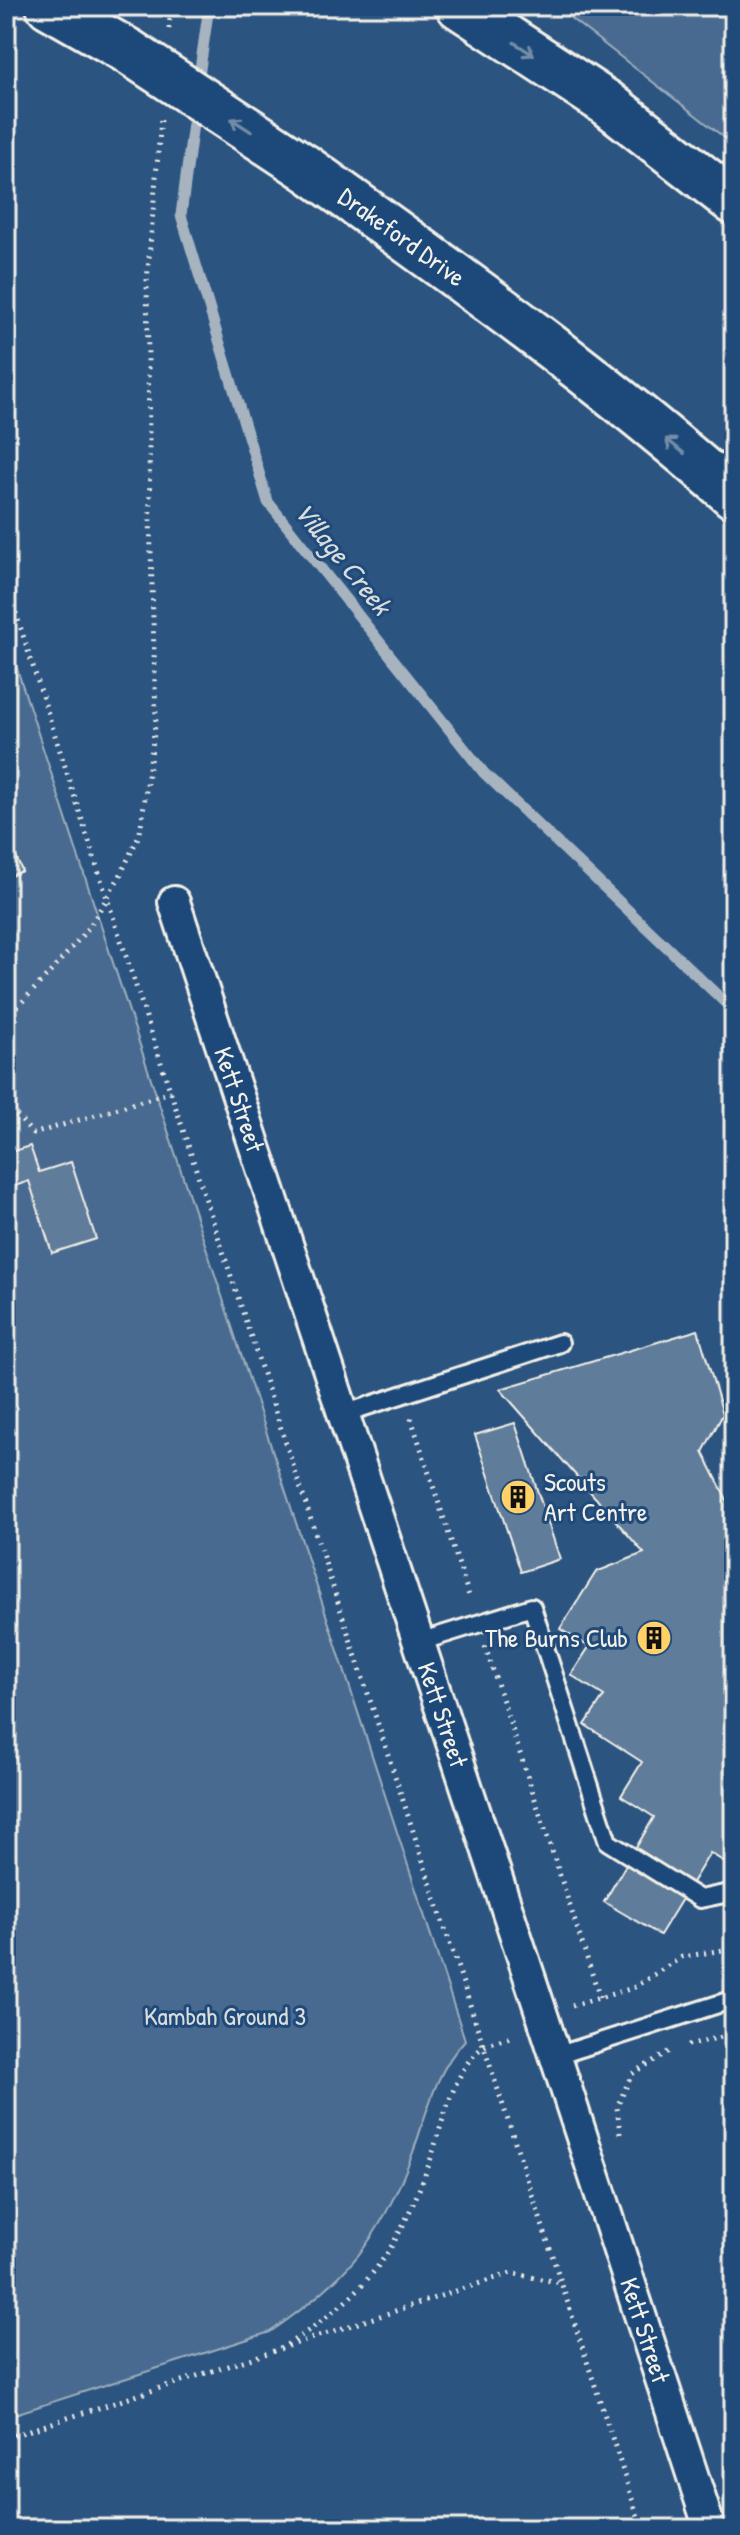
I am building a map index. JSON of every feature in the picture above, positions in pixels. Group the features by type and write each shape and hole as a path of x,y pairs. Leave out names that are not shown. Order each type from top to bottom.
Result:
{"highway":[{"name":"Drakeford Drive","path":"49,6 128,51 306,168 504,310 734,496"},
{"path":"459,6 607,103 734,202"}],"street":[{"name":"Kett Street","path":"174,902 710,2529"}],"lane":[{"path":"343,1414 560,1343"},
{"path":"419,1642 532,1607 608,1842 700,1899 734,1892"},
{"path":"556,2056 734,1999"}],"path":[{"path":"168,37 171,6"},
{"path":"6,1019 90,926 120,876 140,833 156,719 147,281 162,113"},
{"path":"6,582 642,2529"},
{"path":"6,1103 33,1134 171,1092"},
{"path":"403,1394 600,1998"},
{"path":"280,2349 348,2300 379,2265 405,2222 459,2079 484,2047 520,2033 542,2015 633,1988 682,1957 734,1948"},
{"path":"688,2045 734,2034"},
{"path":"623,2146 618,2131 617,2107 632,2074 672,2049"},
{"path":"6,2438 511,2273 562,2284"}],"green space":[{"path":"555,6 734,6 734,145"},
{"name":"Kambah Ground 3","path":"6,635 465,2040 439,2080 387,2212 357,2257 320,2295 270,2332 6,2417"}],"building":[{"path":"6,834 22,871 6,878"},
{"path":"30,1146 39,1172 71,1162 96,1239 52,1253 29,1181 6,1189 6,1149 7,1153"},
{"name":"The Burns Club","path":"698,1330 723,1414 703,1452 734,1514 734,1868 710,1853 660,1935 604,1902 654,1817 621,1796 642,1762 585,1725 604,1696 571,1675 589,1647 560,1629 596,1572 644,1553 500,1389"},
{"name":"Scouts Art Centre","path":"515,1423 560,1559 521,1572 475,1435"}],"waterway":[{"name":"Village Creek","path":"198,83 209,6"},
{"name":"Village Creek","path":"195,108 181,215 268,502 484,773 734,1011"}],"place":[{"name":"Scouts Art Centre","path":"518,1497"},
{"name":"The Burns Club","path":"654,1638"}]}
